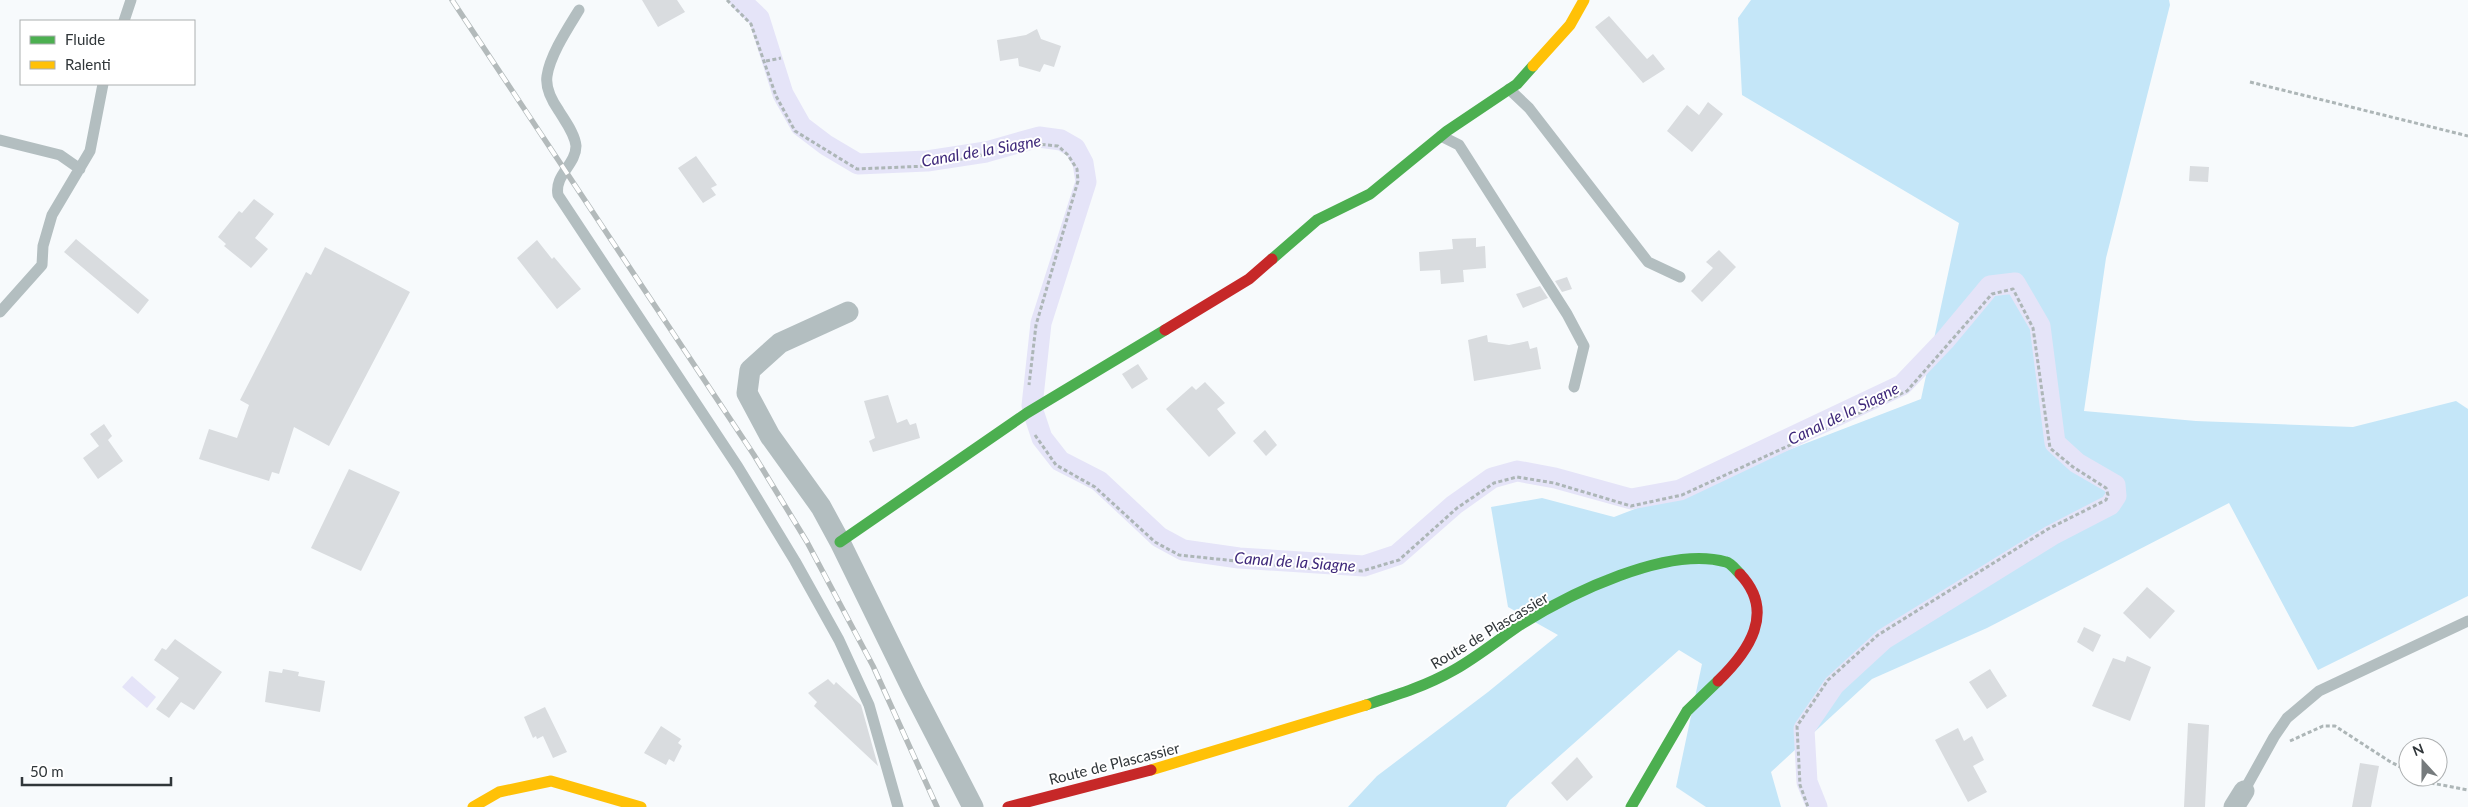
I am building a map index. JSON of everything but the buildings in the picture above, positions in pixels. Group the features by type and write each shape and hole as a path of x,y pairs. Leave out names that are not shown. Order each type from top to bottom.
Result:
{"street":[{"path":"840,542 1027,413 1249,279 1318,220 1370,194 1441,136 1517,84 1570,25 1584,0"},
{"path":"848,312 780,343 750,370 747,393 770,436 821,507 913,692 973,807"},
{"name":"Route de Plascassier","path":"1008,807 1044,796 1159,768 1415,690 1456,669 1522,624 1588,590 1644,566 1698,558 1728,562 1752,586 1759,609 1752,642 1725,674 1687,711 1631,807"},
{"path":"473,807 499,792 551,781 641,807"}],"lane":[{"path":"124,20 131,0"},
{"path":"579,10 559,46 546,76 549,96 568,127 576,146 573,157 558,180 558,195 738,467 835,632 869,705 898,807"},
{"path":"0,312 42,265 43,246 52,215 90,151 103,85"},
{"path":"1509,90 1529,108 1648,262 1680,277"},
{"path":"1441,136 1460,145 1567,314 1584,346 1574,387"},
{"path":"0,140 60,155 80,169"},
{"path":"2239,799 2287,718 2319,691 2468,621"}],"path":[{"path":"727,0 752,24 766,61 776,96 795,131 857,169 927,166 1037,144 1058,146 1068,155 1077,169 1078,181 1036,324 1027,413 1037,441 1056,465 1095,487 1156,542 1179,555 1302,568 1362,571 1399,560 1458,508 1494,483 1517,478 1554,483 1631,506 1682,495 1907,391 1992,294 2013,289 2034,328 2050,448 2073,467 2106,488 2108,495 2106,500 2048,529 1878,635 1828,680 1797,726 1800,786 1808,807"},
{"path":"766,61 781,58"},
{"path":"2250,82 2468,136"},
{"path":"2265,754 2323,726 2335,726 2398,766"},
{"path":"2448,786 2468,790"}],"shaded area":[{"path":"1751,0 2169,0 2170,5 2106,258 2084,411 2196,421 2353,427 2456,401 2468,409 2468,596 2318,670 2229,503 1987,628 1872,679 1771,772 1781,807 1706,807 1676,787 1702,664 1679,650 1510,800 1506,807 1348,807 1377,776 1488,692 1558,635 1508,607 1491,507 1542,498 1614,517 1921,399 1959,223 1742,95 1738,18"},
{"path":"132,676 156,697 147,708 122,687"}],"waterway":[{"name":"Canal de la Siagne","path":"740,0 759,18 783,94 801,126 826,145 858,164 927,161 986,152 1039,137 1061,140 1075,148 1083,163 1086,182 1041,323 1032,406"},
{"name":"Canal de la Siagne","path":"1034,414 1042,438 1060,461 1099,481 1159,537 1183,550 1239,558 1364,566 1397,555 1454,505 1492,478 1517,471 1555,478 1631,499 1680,490 1902,385 1945,340 1990,286 2015,283 2040,326 2055,443 2077,463 2115,485 2116,496 2110,505 2052,535 1884,639 1834,685 1804,729 1807,782 1817,807"}],"railway":[{"path":"452,0 754,455 807,542 873,666 937,807"}],"traffic: fast":[{"path":"1272,259 1317,220 1370,194 1447,131 1517,84 1533,66"},
{"path":"840,542 1027,413 1165,330"},
{"path":"1366,705 1433,681 1471,660 1520,625 1565,600 1591,587 1648,566 1676,560 1703,559 1728,563 1740,574"},
{"path":"1631,807 1687,711 1718,681"}],"traffic: slow":[{"path":"1533,66 1570,25 1584,0"},
{"path":"1151,770 1366,705"},
{"path":"473,807 499,792 551,781 641,807"}],"traffic: jam":[{"path":"1165,330 1249,279 1272,259"},
{"path":"1718,681 1740,657 1748,644 1757,617 1756,603 1751,588 1740,574"},
{"path":"1008,807 1151,770"}]}
